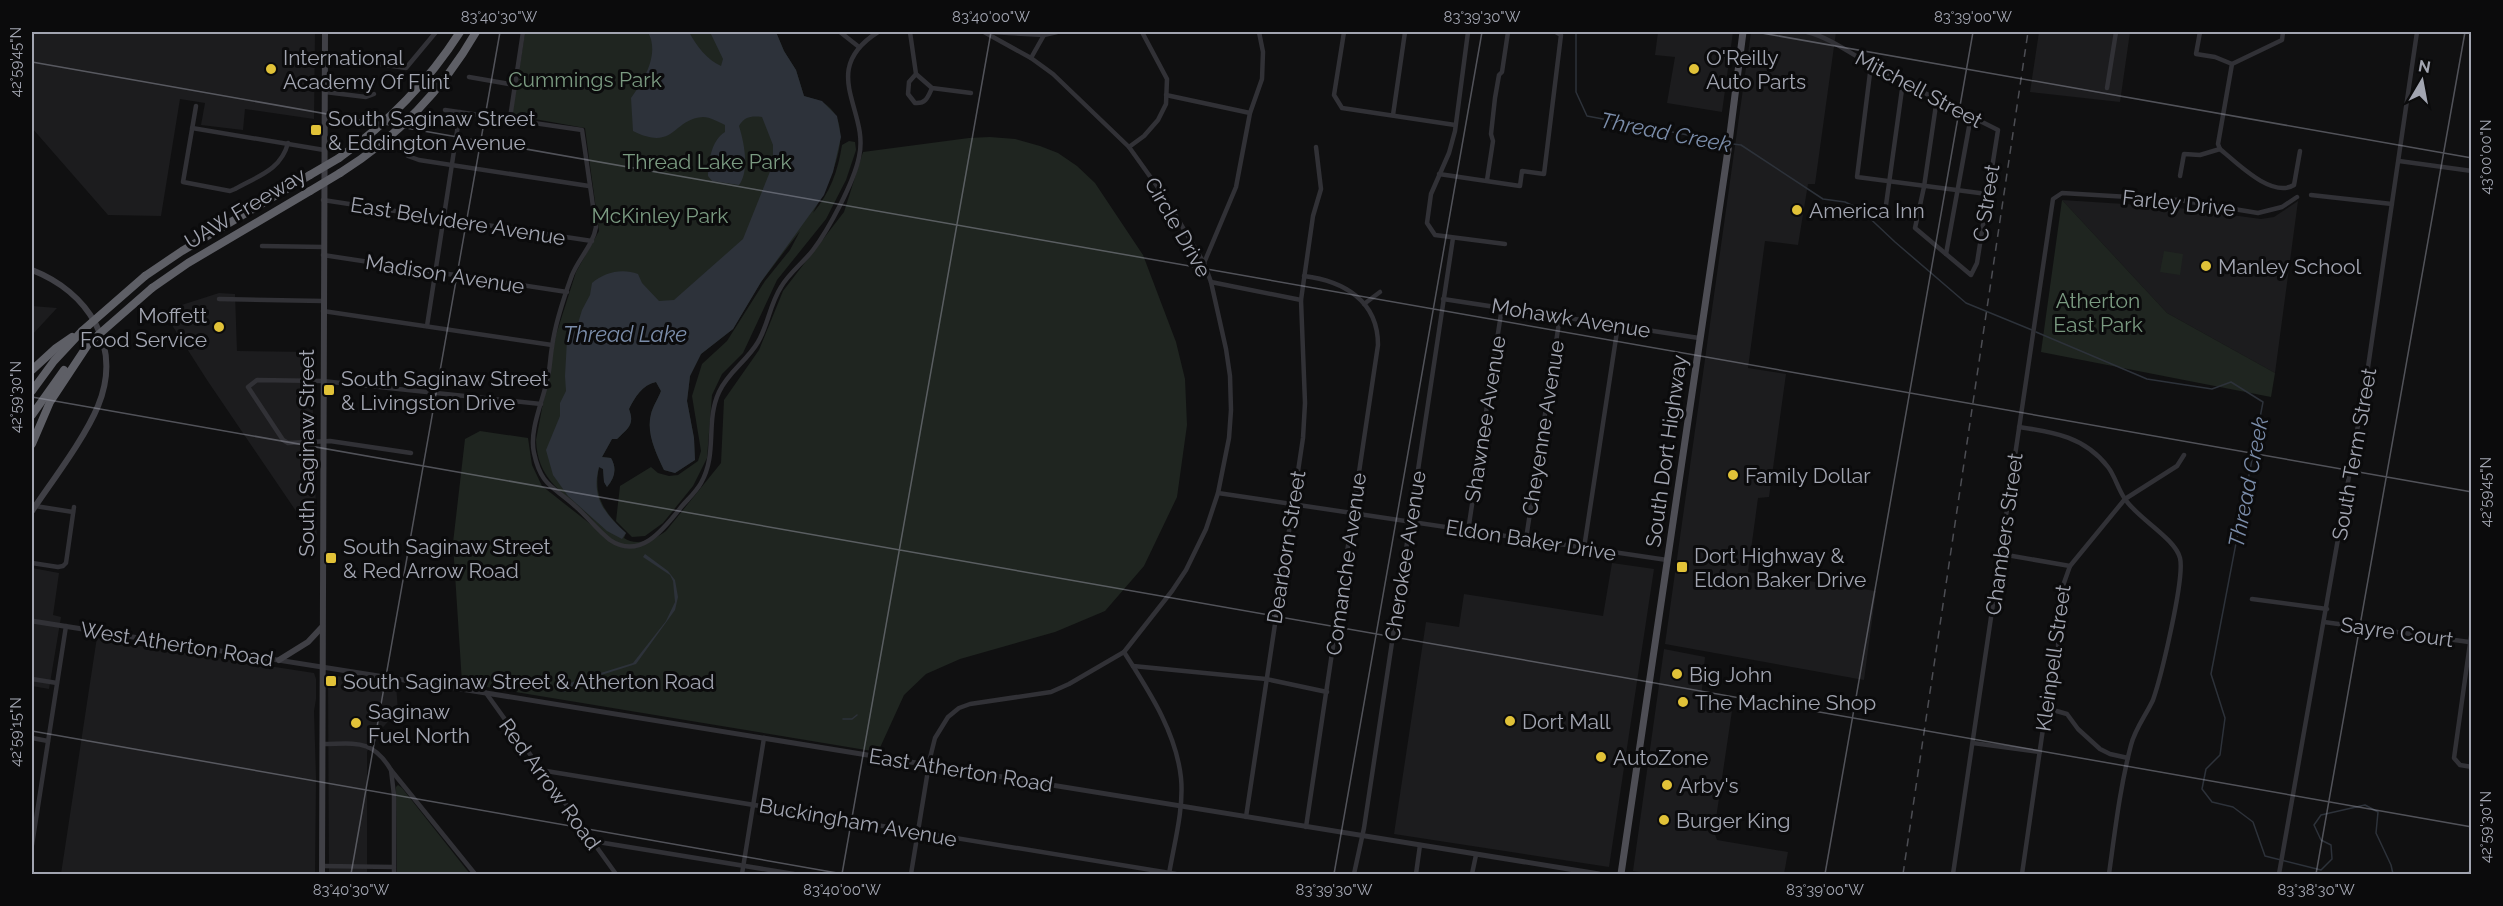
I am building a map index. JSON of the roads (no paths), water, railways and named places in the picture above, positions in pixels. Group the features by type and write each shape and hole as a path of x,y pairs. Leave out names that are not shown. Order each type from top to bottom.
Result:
{"highway":[{"name":"UAW Freeway","path":"32,391 54,361 82,331 145,276 339,158 379,127 411,96 460,32"},
{"name":"UAW Freeway","path":"32,415 62,372 89,343 152,288 188,263 340,173 383,142 417,110 448,73 476,32"},
{"path":"32,370 56,348 82,331"},
{"path":"32,444 55,393 89,343"}],"main road":[{"name":"South Saginaw Street","path":"322,874 324,32"},
{"name":"South Dort Highway","path":"1621,874 1728,150 1743,32"},
{"path":"32,270 67,288 91,314 100,333 105,368 102,394 92,419 33,508"},
{"path":"279,660 311,640 322,626"}],"street":[{"path":"325,56 408,67 436,32"},
{"path":"510,118 523,32"},
{"path":"840,32 859,47"},
{"path":"446,110 582,130 596,227 592,241 576,266 567,292 552,345 532,449 540,475 551,489 574,505 618,544 644,544 664,530 699,487 705,475 712,448 713,413 719,391 759,340 780,288 817,243 855,172 860,148 849,92 849,70 859,47 878,32"},
{"path":"910,32 916,74 932,87 971,93"},
{"path":"986,32 1044,34 1057,32"},
{"name":"Circle Drive","path":"911,874 930,758 939,729 959,708 995,699 1051,692 1124,652 1159,611 1186,570 1206,529 1218,493 1229,438 1231,394 1224,338 1211,282 1204,263 1164,195 1129,147 1053,74 1031,58 986,32"},
{"path":"1129,147 1158,120 1166,104 1167,79 1142,32"},
{"path":"1204,263 1236,187 1250,113 1262,79 1264,64 1258,32"},
{"path":"1344,32 1334,95 1339,105 1346,109 1455,125"},
{"path":"1393,115 1405,32"},
{"path":"1468,32 1449,153 1431,194 1427,223 1435,235 1505,244"},
{"path":"1488,180 1495,98 1499,75 1502,72 1508,32"},
{"path":"1439,174 1520,186 1522,171 1544,174 1561,36 1556,32"},
{"name":"Mitchell Street","path":"1807,32 1820,35 1871,65 1998,130"},
{"path":"2107,88 2116,32"},
{"path":"2200,32 2196,54 2215,57 2232,64 2282,40 2283,32"},
{"name":"South Term Street","path":"2279,874 2328,609 2367,374 2417,32"},
{"path":"1031,58 1044,34"},
{"path":"2232,64 2218,144 2220,149 2268,186 2288,189 2294,185 2300,151"},
{"path":"1871,65 1857,177 1987,194"},
{"path":"916,74 909,82 907,90 915,102 926,101 932,87"},
{"path":"469,77 515,85"},
{"path":"1886,205 1903,82"},
{"path":"325,92 366,97 374,94"},
{"path":"1166,95 1250,113"},
{"path":"1937,99 1924,187 1915,228 1946,254 1971,116"},
{"path":"196,106 183,182 230,191 277,165 285,155 288,143"},
{"path":"427,326 460,112"},
{"path":"192,128 324,150"},
{"name":"C Street","path":"1946,254 1971,275 1977,263 1998,130"},
{"name":"Dearborn Street","path":"1246,817 1304,427 1305,381 1301,300 1313,216 1321,189 1316,147"},
{"path":"2180,176 2184,154 2200,155 2220,149"},
{"path":"408,156 589,186"},
{"path":"2399,161 2472,171"},
{"name":"Farley Drive","path":"2057,195 2062,193 2180,200 2258,213 2282,207 2297,196"},
{"name":"Chambers Street","path":"1953,874 2053,199 2057,195"},
{"path":"2311,195 2392,204"},
{"name":"East Belvidere Avenue","path":"323,200 592,241"},
{"name":"Cherokee Avenue","path":"1354,874 1362,836 1453,238"},
{"path":"262,246 323,247"},
{"name":"Madison Avenue","path":"323,255 567,292"},
{"name":"Comanche Avenue","path":"1304,276 1336,282 1354,293 1364,304 1376,326 1378,345 1306,827"},
{"path":"1211,282 1301,300"},
{"path":"1364,304 1380,292"},
{"name":"Mohawk Avenue","path":"1443,298 1699,338"},
{"path":"219,299 323,301"},
{"name":"Shawnee Avenue","path":"1468,531 1502,307"},
{"path":"323,311 552,345"},
{"name":"Cheyenne Avenue","path":"1526,539 1560,316"},
{"path":"1584,548 1618,325"},
{"path":"411,453 340,442 288,443 283,440 248,387 257,380 322,381 541,405"},
{"path":"2019,427 2059,433 2078,440 2108,467 2125,499 2144,520 2170,542 2180,557 2181,569 2156,688 2132,742 2128,758 2109,874"},
{"name":"Kleinpell Street","path":"2022,874 2046,708 2058,648 2060,594 2070,566 2125,499 2176,466 2184,455"},
{"name":"Eldon Baker Drive","path":"1218,493 1667,560"},
{"path":"32,562 63,566 66,562 73,509 33,508"},
{"path":"2001,554 2070,566"},
{"name":"Sayre Court","path":"2252,599 2328,609"},
{"name":"West Atherton Road","path":"32,621 322,667"},
{"name":"Sayre Court","path":"2324,622 2469,642"},
{"path":"32,846 36,798 48,741 66,626"},
{"path":"2472,629 2455,745 2456,762 2472,767"},
{"path":"1124,652 1152,697 1173,742 1181,779 1169,874"},
{"path":"1133,666 1266,679 1327,692"},
{"name":"East Atherton Road","path":"322,667 1599,874"},
{"path":"32,679 57,683"},
{"name":"Red Arrow Road","path":"486,693 616,874"},
{"path":"2046,708 2067,714 2078,729 2100,749 2128,758"},
{"path":"32,738 48,741"},
{"path":"742,874 764,738"},
{"path":"322,744 362,743 374,748 475,874"},
{"path":"1973,743 2040,752"},
{"path":"391,770 394,795 394,874"},
{"name":"Buckingham Avenue","path":"540,770 1176,874"},
{"path":"592,841 794,874"},
{"path":"1416,874 1420,845"},
{"path":"1472,874 1476,855"},
{"path":"322,866 394,867"}],"water":[{"name":"Thread Lake","path":"648,32 689,32 702,52 721,66 723,59 710,32 776,32 796,70 804,96 822,101 837,116 841,137 833,172 824,195 761,282 733,329 701,354 690,376 687,401 694,438 695,460 675,473 664,470 653,443 650,428 652,411 661,391 656,382 647,386 636,396 629,409 631,423 617,439 612,439 602,457 611,458 614,473 607,487 604,482 603,469 599,467 598,496 611,518 626,533 622,539 607,531 568,496 553,475 546,450 560,416 560,403 566,391 567,340 576,330 582,310 590,295 592,283 602,276 620,271 638,274 642,283 659,301 674,300 743,239 773,164 773,145 762,117 749,117 739,126 745,164 739,185 712,181 708,176 712,151 717,140 725,132 725,125 703,117 693,119 672,133 657,138 647,137 633,131 631,98 649,66 652,49"},
{"path":"645,554 668,571 675,580 678,597 675,610 636,664 579,682 564,692 560,691 560,688 575,681 633,663 666,621 675,602 673,581 670,575 643,557"}],"waterway":[{"name":"Thread Creek","path":"1576,32 1576,92 1587,116 1725,142"},
{"name":"Thread Creek","path":"1733,144 1741,145 1823,199 1845,202 1860,209 1966,303 2032,330"},
{"name":"Thread Creek","path":"2036,332 2147,379 2212,389 2231,382 2263,402 2211,674 2225,718 2220,755 2206,769 2202,789 2212,802 2233,807 2253,822 2265,856 2321,870 2332,859 2331,845 2321,840 2314,825 2321,815 2365,805 2378,812 2376,833 2393,874"},
{"path":"843,719 852,719 857,715"},
{"name":"Thread Creek","path":"2465,874 2472,870"}],"railway":[{"path":"1903,874 2028,32"}],"place":[{"name":"International Academy Of Flint","path":"271,69"},
{"name":"O'Reilly Auto Parts","path":"1694,69"},
{"name":"South Saginaw Street & Eddington Avenue","path":"316,130"},
{"name":"America Inn","path":"1797,210"},
{"name":"Manley School","path":"2206,266"},
{"name":"Moffett Food Service","path":"219,327"},
{"name":"South Saginaw Street & Livingston Drive","path":"329,390"},
{"name":"Family Dollar","path":"1733,475"},
{"name":"South Saginaw Street & Red Arrow Road","path":"331,558"},
{"name":"Dort Highway & Eldon Baker Drive","path":"1682,567"},
{"name":"Big John","path":"1677,674"},
{"name":"South Saginaw Street & Atherton Road","path":"331,681"},
{"name":"The Machine Shop","path":"1683,702"},
{"name":"Dort Mall","path":"1510,721"},
{"name":"Saginaw Fuel North","path":"356,723"},
{"name":"AutoZone","path":"1601,757"},
{"name":"Arby's","path":"1667,785"},
{"name":"Burger King","path":"1664,820"}],"park label":[{"name":"Cummings Park","path":"585,79"},
{"name":"Thread Lake Park","path":"707,161"},
{"name":"McKinley Park","path":"660,215"},
{"name":"Atherton East Park","path":"2098,312"}]}
